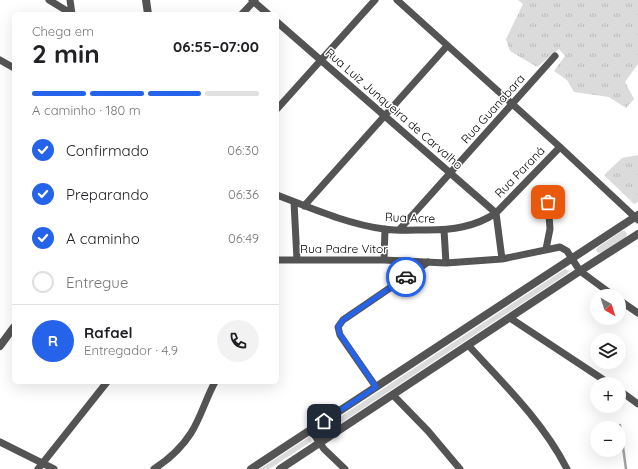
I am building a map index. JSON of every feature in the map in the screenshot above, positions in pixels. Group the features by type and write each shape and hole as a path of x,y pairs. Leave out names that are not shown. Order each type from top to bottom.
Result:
{"street":[{"path":"49,0 69,12"},
{"path":"70,0 72,12"},
{"path":"146,0 148,12"},
{"path":"244,12 253,0 266,12"},
{"path":"279,107 375,0"},
{"path":"251,469 572,258 637,217 397,0"},
{"name":"Rua Luiz Junqueira de Carvalho","path":"279,24 496,213"},
{"path":"304,206 447,46"},
{"name":"Rua Guanabara","path":"399,230 555,56"},
{"path":"0,60 12,67"},
{"name":"Rua Paraná","path":"496,213 560,147"},
{"name":"Rua Acre","path":"279,196 354,223 385,230 444,230 470,226 485,220 496,213"},
{"path":"294,202 297,260"},
{"path":"546,250 550,229 548,202"},
{"path":"496,213 502,259"},
{"path":"384,260 385,230"},
{"path":"444,230 446,263"},
{"path":"280,469 638,234"},
{"name":"Rua Padre Vitor","path":"279,260 384,260 446,263 502,259 560,247 565,249 572,258"},
{"path":"572,258 580,272 604,289"},
{"path":"376,387 340,334 338,327 343,320 428,262"},
{"path":"626,305 638,313"},
{"path":"510,318 599,377"},
{"path":"0,346 12,330"},
{"path":"468,345 537,422 567,469"},
{"path":"40,466 106,384"},
{"path":"154,469 178,450 192,432 214,384"},
{"path":"393,395 428,431 460,469"},
{"path":"626,395 638,404"},
{"path":"311,430 324,449 345,469"},
{"path":"0,442 40,466 54,469"}],"green space":[{"path":"518,0 638,0 638,64 625,82 634,99 626,108 609,97 574,92 567,80 554,71 565,56 559,49 537,67 510,51 506,39 523,4"},
{"path":"638,155 638,202 634,204 604,175 622,158"},
{"path":"622,231 625,231 627,234 626,237 603,252 598,253 596,250 598,247"},
{"path":"565,269 569,271 568,273 329,430 328,425"},
{"path":"309,437 312,441 269,469 260,469"}],"waterway":[{"path":"624,457 626,469"}],"way so far":[{"path":"406,277 428,262 446,263 502,259 546,250 550,229 548,202"}],"route":[{"path":"324,421 376,387 340,334 338,327 343,320 406,277"}]}
